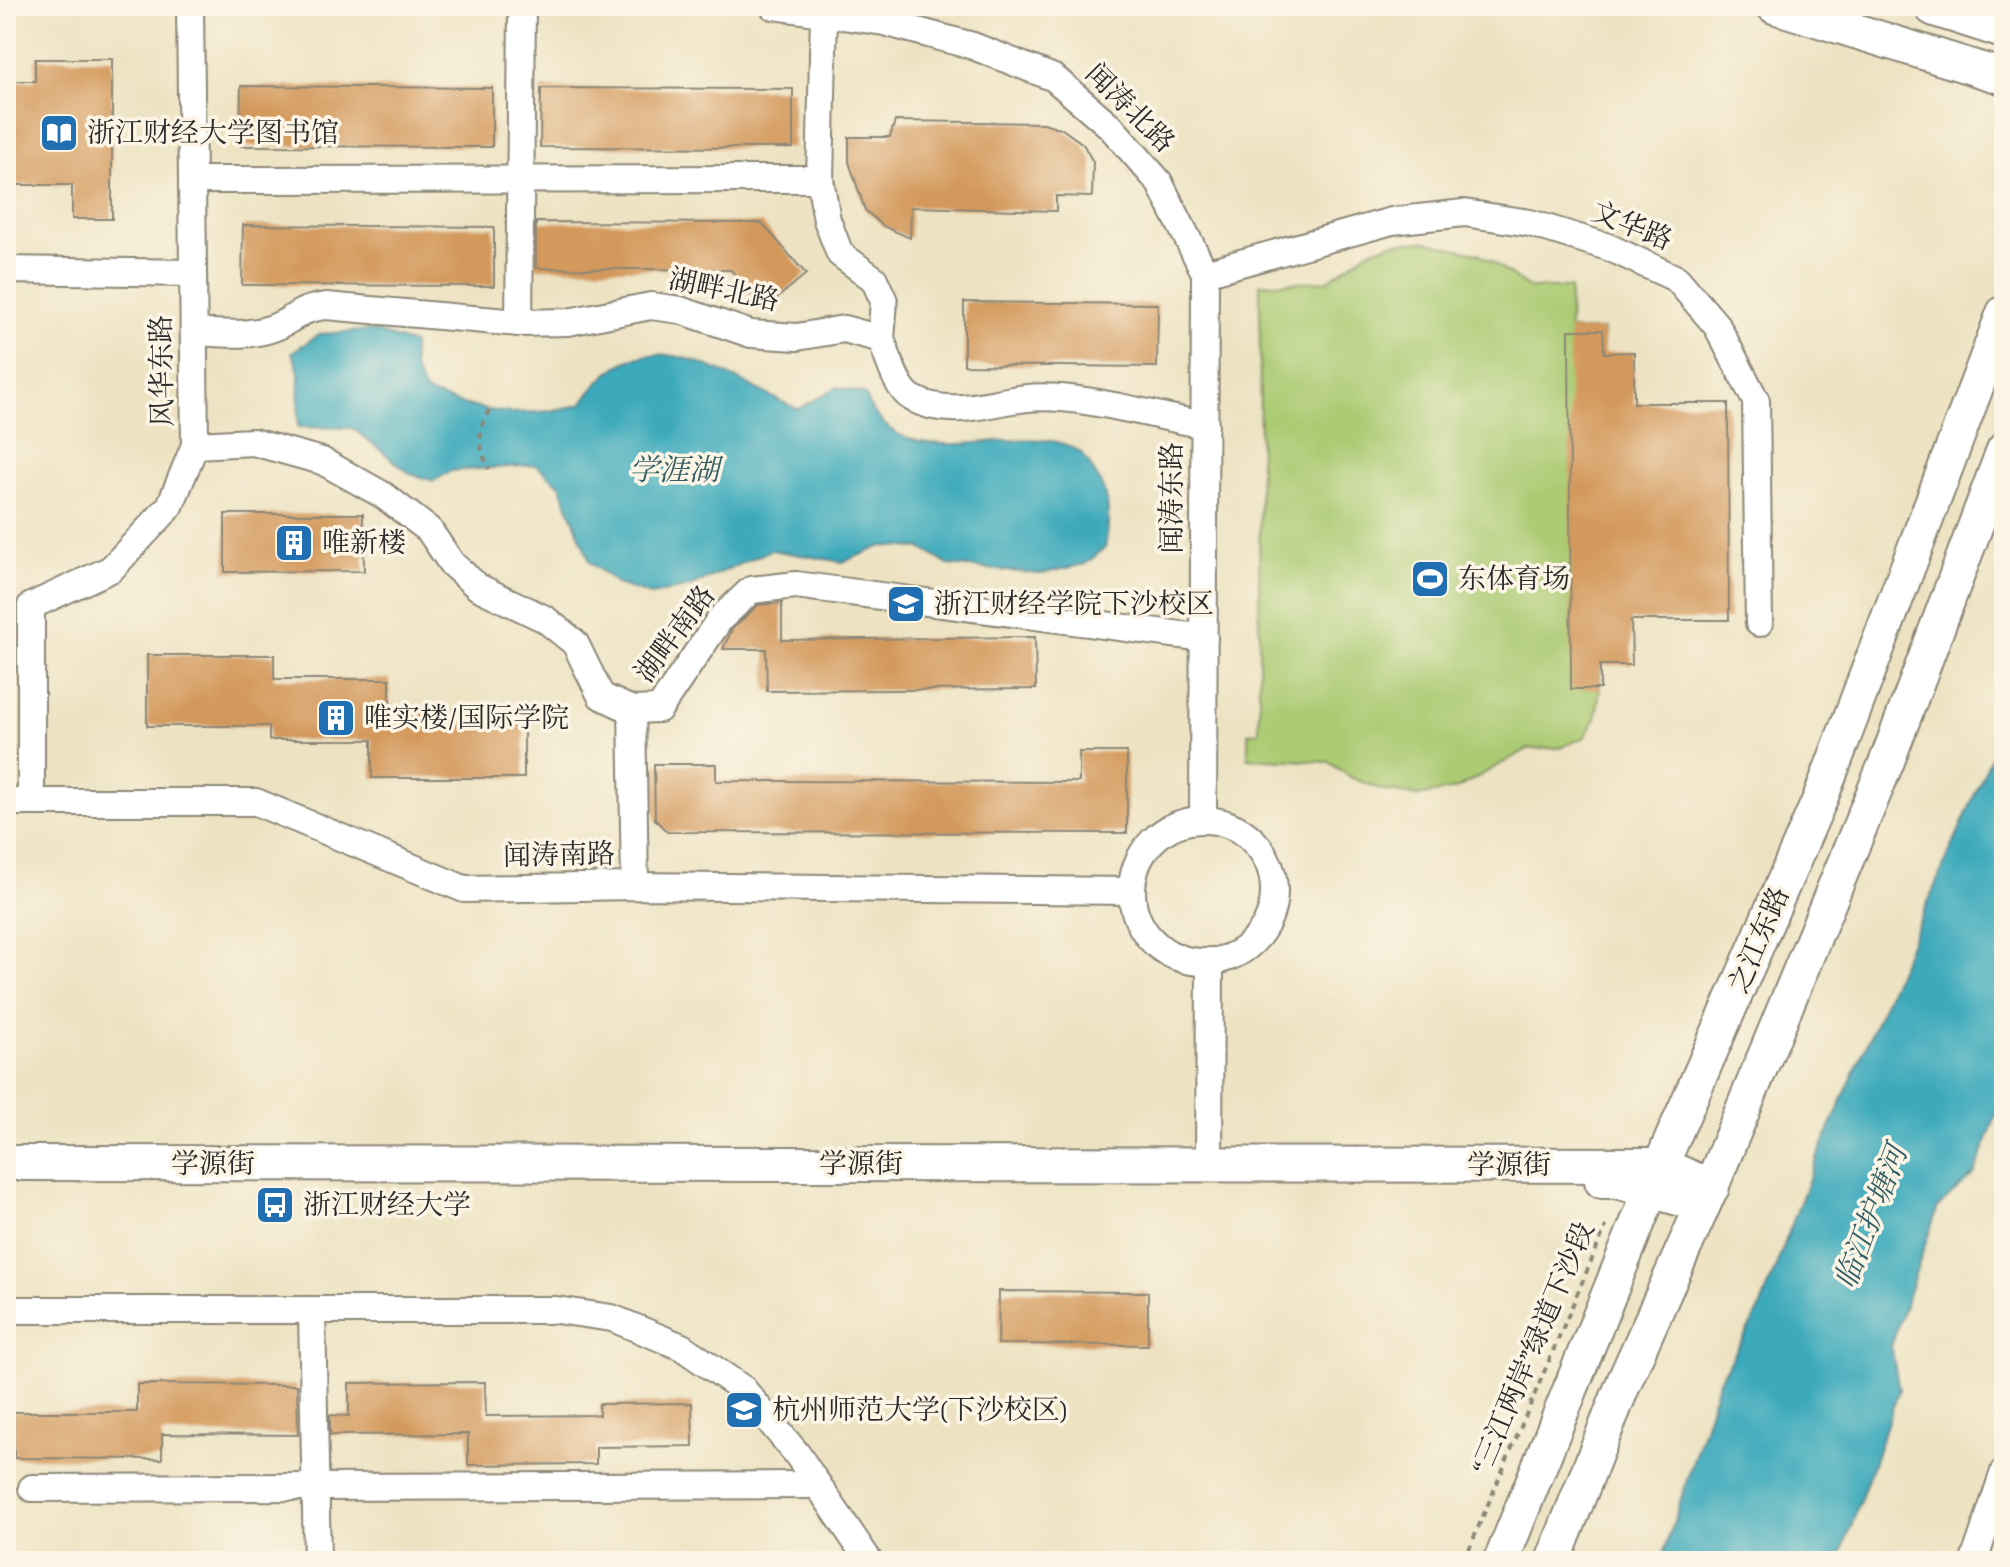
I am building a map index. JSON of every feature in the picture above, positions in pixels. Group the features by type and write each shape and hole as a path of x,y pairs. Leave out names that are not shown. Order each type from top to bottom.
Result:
{"highway":[{"path":"1935,6 2004,28"}],"main road":[{"path":"1774,6 2004,77"},
{"name":"之江东路","path":"1501,1561 1656,1177 1820,799 2004,313"},
{"name":"之江东路","path":"1553,1561 1624,1382 1708,1196 1933,647 2004,450"},
{"name":"学源街","path":"6,1163 1209,1165 1656,1177 1708,1196"},
{"path":"6,1186 1617,1181 1656,1177"}],"street":[{"name":"风华东路","path":"18,802 31,606 111,569 170,506 195,445 190,6"},
{"path":"519,323 522,6"},
{"name":"闻涛北路","path":"773,6 884,22 973,46 1054,78 1110,126 1159,182 1205,273"},
{"path":"824,13 820,179 827,220 840,254 874,279 884,301 881,339 896,377 910,397 946,409 1029,397 1076,401 1205,425"},
{"path":"192,180 820,179"},
{"name":"文华路","path":"1205,273 1392,221 1464,213 1530,223 1608,247 1677,279 1717,326 1756,401 1759,623"},
{"path":"6,270 193,273"},
{"name":"闻涛东路","path":"1203,820 1205,273"},
{"name":"湖畔北路","path":"194,332 251,334 281,325 301,310 326,306 519,323 568,322 651,306 680,310 751,334 797,337 844,329 881,339"},
{"name":"湖畔南路","path":"195,445 253,442 322,461 383,495 429,530 452,564 478,587 545,619 575,643 601,696 632,710 659,709 720,619 751,590 796,585 1204,638"},
{"path":"632,710 635,886"},
{"name":"闻涛南路","path":"18,802 256,802 464,889 635,886 1131,891"},
{"path":"1203,820 1226,824 1247,835 1263,853 1272,875 1274,899 1267,922 1253,941 1233,955 1210,961 1187,960 1164,951 1147,935 1135,915 1131,891 1135,869 1153,841 1181,823 1203,820"},
{"path":"1209,1165 1210,961"},
{"path":"6,1310 556,1310 612,1318 682,1347 743,1389 818,1485 869,1561"},
{"path":"312,1312 317,1561"},
{"path":"1974,1561 2004,1472"},
{"path":"32,1488 818,1485"}],"path":[{"path":"489,410 479,430 479,446 489,469"},
{"name":"“三江两岸”绿道下沙段","path":"1464,1561 1607,1223"}],"green space":[{"name":"东体育场","path":"1423,241 1480,254 1529,288 1570,288 1569,330 1603,330 1600,689 1596,718 1584,738 1558,748 1528,749 1456,789 1417,796 1380,789 1350,777 1329,762 1248,758 1248,733 1259,732 1260,284 1327,281 1369,251 1393,243"}],"water":[{"name":"学涯湖","path":"371,330 413,344 413,367 425,392 484,409 521,413 582,404 606,375 631,359 657,355 685,358 713,368 798,409 837,387 865,394 882,422 906,438 934,444 1028,439 1056,442 1080,452 1100,481 1108,509 1105,548 1085,564 1040,574 948,565 921,548 882,546 843,562 771,550 689,587 651,595 617,584 590,562 560,485 536,465 451,471 434,481 411,474 352,428 298,427 299,372 292,352 320,334"},
{"name":"临江护塘河","path":"2004,727 2004,1093 1975,1173 1938,1207 1891,1346 1899,1390 1839,1561 1661,1561 1719,1380 1759,1311 1817,1158"}],"building":[{"name":"浙江财经大学图书馆","path":"35,59 112,59 112,219 72,219 72,185 6,185 6,81 35,81"},
{"path":"241,86 492,88 492,147 240,146"},
{"path":"541,88 793,89 793,148 540,147"},
{"path":"895,121 1044,123 1062,129 1083,144 1093,162 1092,197 1056,196 1056,211 911,207 910,238 883,226 865,210 849,162 849,137 890,137"},
{"path":"536,222 762,223 806,274 764,309 731,270 536,268"},
{"path":"243,225 494,227 494,286 242,285"},
{"path":"964,302 1158,304 1157,367 964,365"},
{"path":"1569,330 1603,330 1604,353 1634,352 1634,403 1728,403 1729,620 1631,620 1632,665 1600,665 1600,689 1571,689"},
{"name":"唯新楼","path":"225,514 363,514 364,571 225,572"},
{"path":"782,603 782,640 1035,637 1036,689 767,691 766,649 723,649 732,629 758,605"},
{"name":"唯实楼/国际学院","path":"147,655 274,655 274,679 390,679 390,710 524,710 524,778 372,778 372,740 269,740 269,726 147,726"},
{"path":"1079,752 1127,752 1127,833 667,832 655,819 654,764 716,764 716,781 1079,782"},
{"path":"999,1291 1148,1292 1148,1345 998,1344"},
{"path":"485,1382 486,1416 599,1415 599,1404 692,1403 693,1446 596,1447 596,1464 468,1465 468,1434 330,1435 330,1415 349,1416 349,1383"},
{"path":"137,1384 297,1385 298,1435 162,1434 162,1459 14,1458 14,1412 137,1412"}],"place":[{"name":"浙江财经大学图书馆","path":"59,133"},
{"name":"唯新楼","path":"294,543"},
{"name":"东体育场","path":"1430,579"},
{"name":"浙江财经学院下沙校区","path":"906,604"},
{"name":"唯实楼/国际学院","path":"336,718"},
{"name":"浙江财经大学","path":"275,1205"},
{"name":"杭州师范大学(下沙校区)","path":"744,1410"}]}
